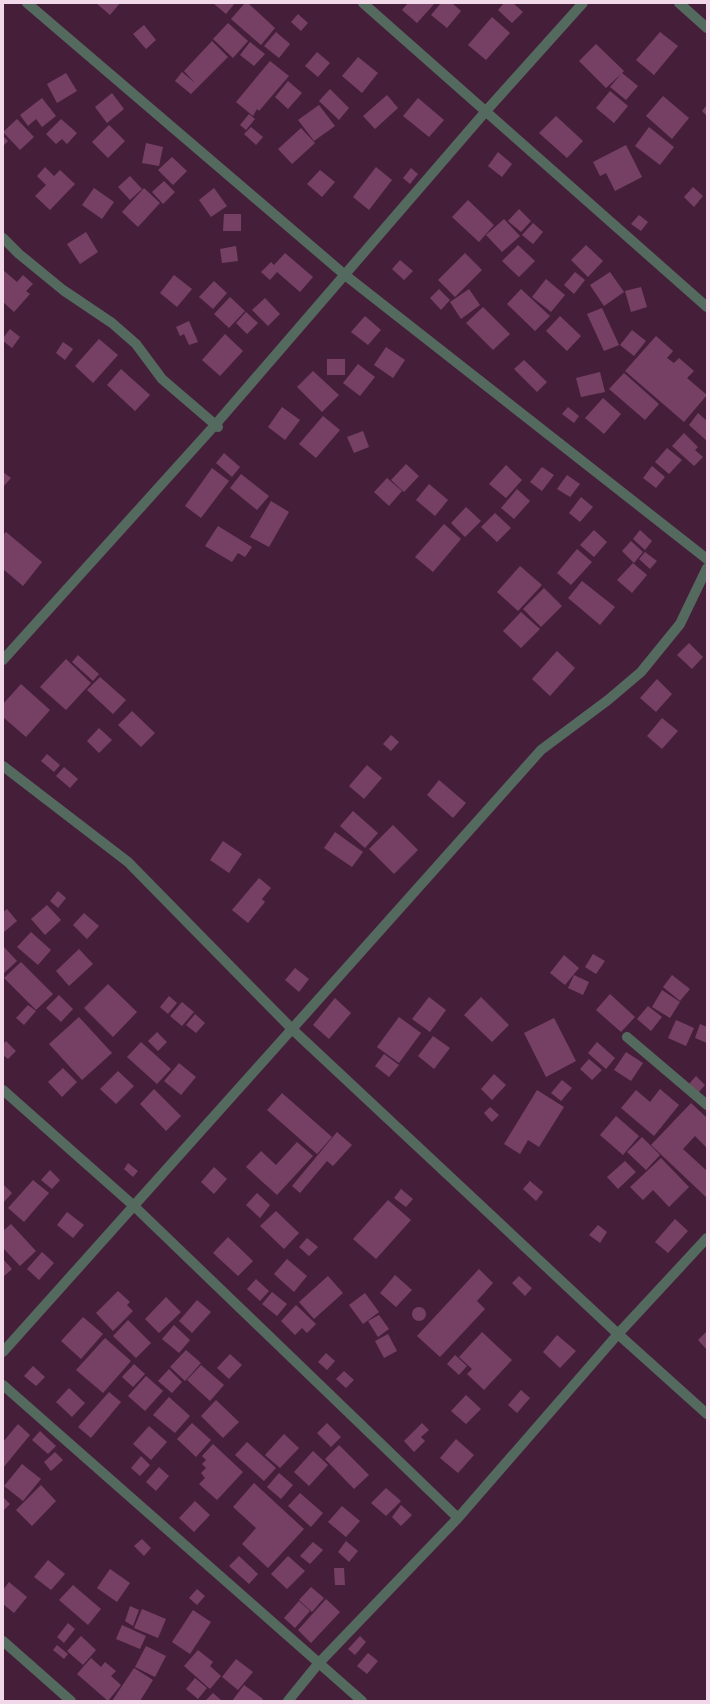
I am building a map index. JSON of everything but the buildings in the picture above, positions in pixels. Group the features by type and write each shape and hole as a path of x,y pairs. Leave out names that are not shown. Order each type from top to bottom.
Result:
{"street":[{"path":"27,3 345,275 707,559"},
{"path":"363,3 707,307"},
{"path":"3,660 216,426 486,111 583,3"},
{"path":"679,3 707,28"},
{"path":"3,238 19,254 63,290 112,323 136,344 162,379 216,426"},
{"path":"3,1352 541,750 608,700 641,672 680,624 707,568"},
{"path":"3,766 128,862 292,1028 618,1334 707,1414"},
{"path":"627,1037 707,1105"},
{"path":"3,1090 134,1206 458,1518"},
{"path":"288,1701 318,1664 458,1518 618,1334 707,1238"},
{"path":"3,1385 318,1664 362,1701"},
{"path":"3,1641 71,1701"}]}
